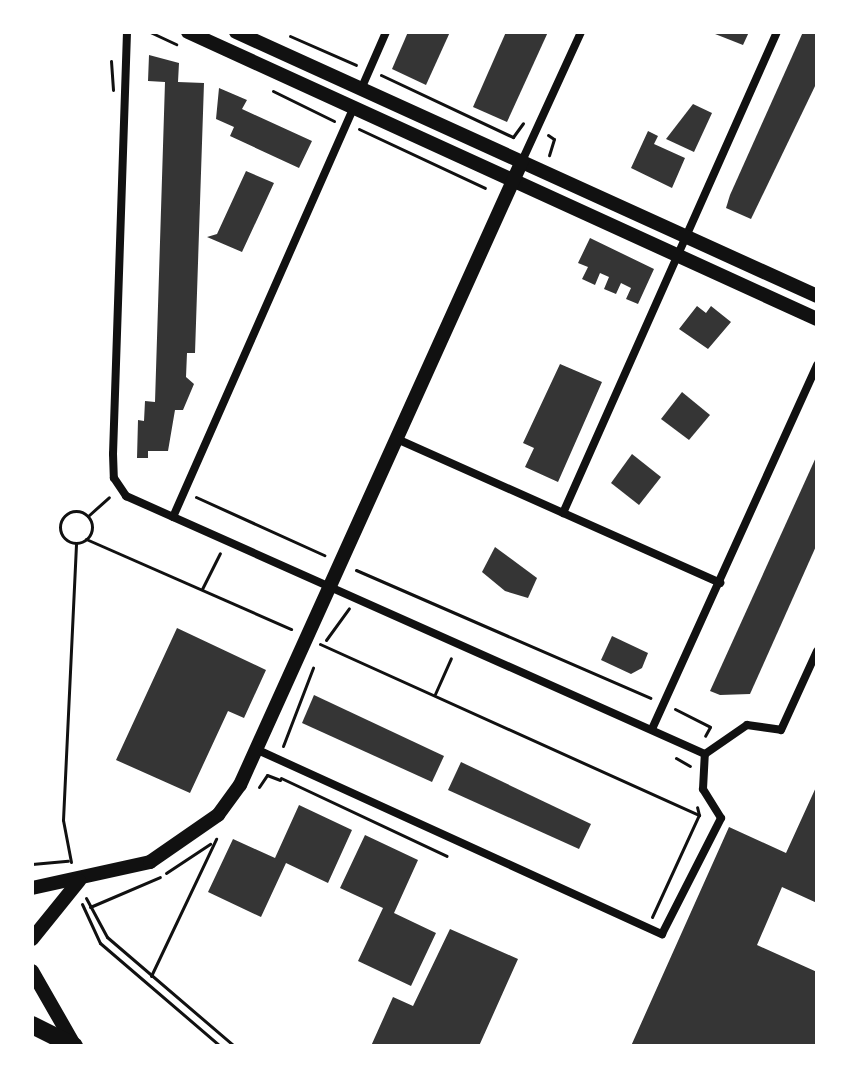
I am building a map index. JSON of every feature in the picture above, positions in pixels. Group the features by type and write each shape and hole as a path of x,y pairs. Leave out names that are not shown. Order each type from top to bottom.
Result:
{"highway":[{"path":"32,1025 74,1046"}],"street":[{"path":"127,32 113,454 123,492 226,541 705,754"},
{"path":"188,32 817,319"},
{"path":"236,32 687,234 817,296"},
{"path":"362,87 386,32"},
{"path":"33,890 150,862 180,845 218,815 260,751 581,32"},
{"path":"563,513 777,32"},
{"path":"173,517 353,108"},
{"path":"652,729 817,365"},
{"path":"397,439 720,583"},
{"path":"705,754 747,725 781,730 817,651"},
{"path":"260,751 662,934 721,818 703,789 705,754"},
{"path":"32,939 79,881"},
{"path":"32,971 74,1046"}],"path":[{"path":"184,491 342,564"},
{"path":"88,516 123,492"},
{"path":"76,543 62,535 61,520 73,511 88,516"},
{"path":"86,539 88,516"},
{"path":"76,543 86,539 323,645 282,739 294,754 280,780"},
{"path":"202,589 226,541"},
{"path":"72,867 63,820 76,543"},
{"path":"435,694 451,658"},
{"path":"251,800 267,775 447,856"},
{"path":"638,910 652,917 699,815"},
{"path":"151,976 221,833"},
{"path":"32,864 71,861"},
{"path":"90,907 107,937 234,1046"},
{"path":"85,910 100,943 220,1046"}],"building":[{"path":"408,32 450,32 426,85 392,69"},
{"path":"506,32 548,32 507,122 473,107"},
{"path":"710,32 749,32 743,45"},
{"path":"803,32 817,32 817,82 751,219 726,208"},
{"path":"149,55 179,63 178,82 204,83 195,353 187,353 186,377 194,384 183,410 175,410 168,451 148,451 148,458 137,458 138,420 144,421 145,401 155,402 165,82 148,81"},
{"path":"219,88 247,100 242,109 312,141 299,168 230,136 234,127 216,119"},
{"path":"693,104 712,113 694,152 666,139"},
{"path":"648,131 658,136 654,144 685,158 672,188 631,168"},
{"path":"246,171 274,183 242,252 207,237 217,234"},
{"path":"590,238 654,269 638,304 626,299 631,288 621,283 616,294 604,289 609,277 600,273 595,285 582,279 588,267 578,263"},
{"path":"697,306 706,313 711,306 731,322 708,349 679,329"},
{"path":"560,364 602,382 558,482 525,467 534,448 523,443"},
{"path":"682,392 710,415 689,440 661,419"},
{"path":"632,454 661,477 639,505 611,483"},
{"path":"817,455 817,544 750,694 720,695 710,691"},
{"path":"495,547 537,578 528,598 505,591 482,572"},
{"path":"177,628 266,670 244,718 228,711 190,793 116,760"},
{"path":"612,636 648,653 642,668 631,674 601,660"},
{"path":"314,695 444,756 432,782 302,723"},
{"path":"461,762 591,824 579,849 448,790"},
{"path":"817,785 817,903 782,887 757,945 817,972 817,1046 631,1046 729,827 786,853"},
{"path":"299,805 352,830 328,883 286,863 261,917 208,892 233,839 275,858"},
{"path":"365,835 418,860 394,913 436,933 411,986 358,961 383,908 340,888"},
{"path":"450,929 518,959 479,1046 371,1046 393,997 413,1006"}]}
